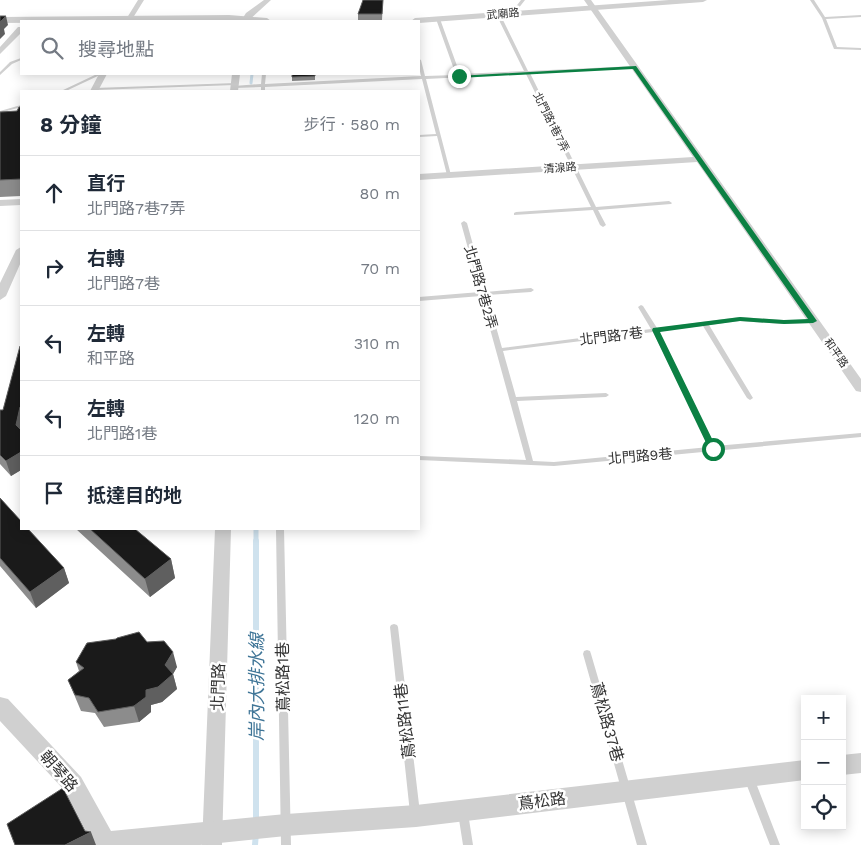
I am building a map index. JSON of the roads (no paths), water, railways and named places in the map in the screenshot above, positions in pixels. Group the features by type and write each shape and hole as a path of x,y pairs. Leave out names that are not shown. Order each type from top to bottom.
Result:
{"street":[{"path":"130,20 141,0"},
{"path":"244,20 268,0"},
{"name":"武廟路","path":"420,21 589,4 703,0"},
{"name":"和平路","path":"589,4 861,388"},
{"path":"0,20 20,21"},
{"path":"0,52 20,30"},
{"path":"94,90 101,75"},
{"name":"清湶路","path":"420,177 700,159"},
{"path":"0,203 20,202"},
{"path":"0,296 20,252"},
{"name":"北門路","path":"220,836 223,530"},
{"name":"朝琴路","path":"0,706 73,784 106,844"},
{"path":"846,765 861,763"},
{"name":"蔦松路","path":"220,836 283,832 801,770"},
{"path":"106,844 220,836"}],"lane":[{"path":"513,13 523,0"},
{"path":"812,0 824,18 835,48 861,49"},
{"name":"北門路1巷7弄","path":"498,14 602,225"},
{"path":"824,18 861,16"},
{"path":"438,20 459,76"},
{"path":"0,74 11,63 20,59"},
{"path":"420,64 448,175"},
{"path":"94,90 234,87 264,89 634,67"},
{"path":"65,90 99,75"},
{"path":"264,75 264,89"},
{"path":"0,112 20,106"},
{"path":"420,136 438,135"},
{"path":"516,214 669,203"},
{"name":"北門路7巷2弄","path":"464,223 530,461"},
{"path":"420,299 532,290"},
{"path":"641,307 655,330 713,449"},
{"name":"北門路7巷","path":"499,350 740,319 784,322 813,321"},
{"path":"705,324 750,398"},
{"path":"512,399 606,395"},
{"name":"北門路9巷","path":"420,458 530,461 554,464 861,435"},
{"name":"蔦松路1巷","path":"280,530 283,832"},
{"name":"蔦松路11巷","path":"394,627 416,816"},
{"name":"蔦松路37巷","path":"587,654 642,845"},
{"path":"749,776 775,845"},
{"path":"463,810 468,845"}],"waterway":[{"name":"岸內大排水線","path":"251,83 252,75"},
{"name":"岸內大排水線","path":"256,530 256,822"},
{"name":"岸內大排水線","path":"255,845 256,833"}]}
